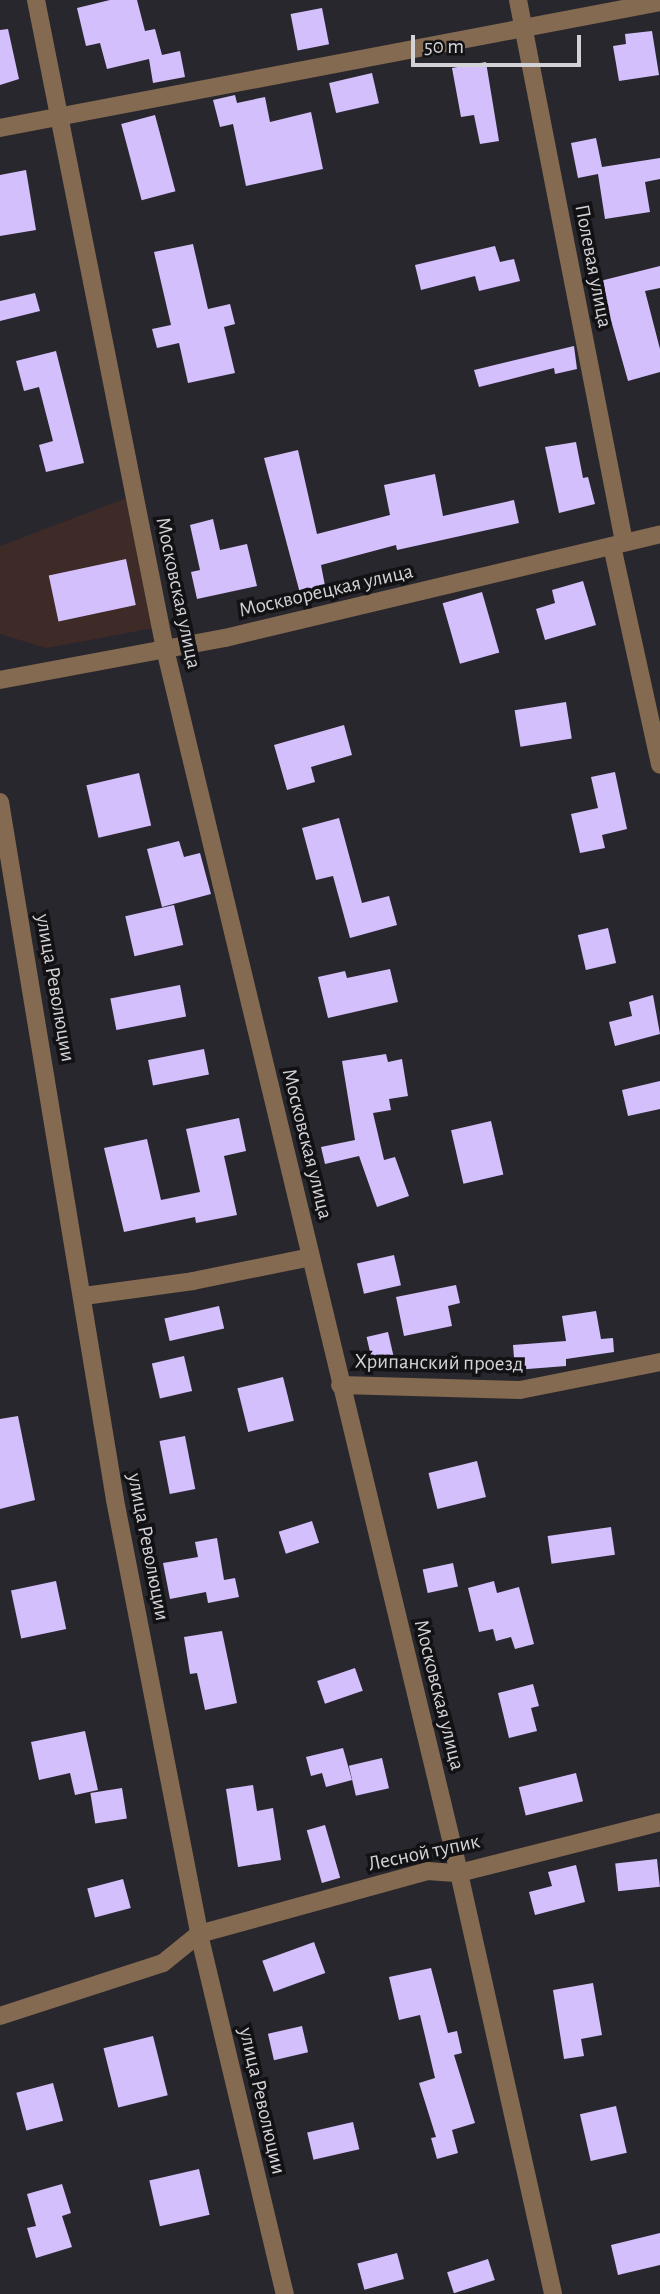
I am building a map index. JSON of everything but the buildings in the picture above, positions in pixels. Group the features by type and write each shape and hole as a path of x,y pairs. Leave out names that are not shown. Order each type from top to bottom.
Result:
{"street":[{"name":"Московская улица","path":"36,0 165,649 458,1873 553,2294"},
{"name":"Полевая улица","path":"518,0 660,765"},
{"path":"0,128 660,2"},
{"name":"Москворецкая улица","path":"0,680 165,649 660,534"},
{"name":"улица Революции","path":"0,802 5,862 84,1296 115,1500 199,1934 285,2294"},
{"path":"84,1296 193,1281 312,1257"},
{"name":"Хрипанский проезд","path":"340,1385 520,1390 660,1362"},
{"name":"Лесной тупик","path":"199,1934 427,1871 458,1873 660,1822"},
{"path":"0,2016 163,1963 199,1934"}],"shaded area":[{"path":"127,498 154,628 46,648 0,634 0,546"}]}
